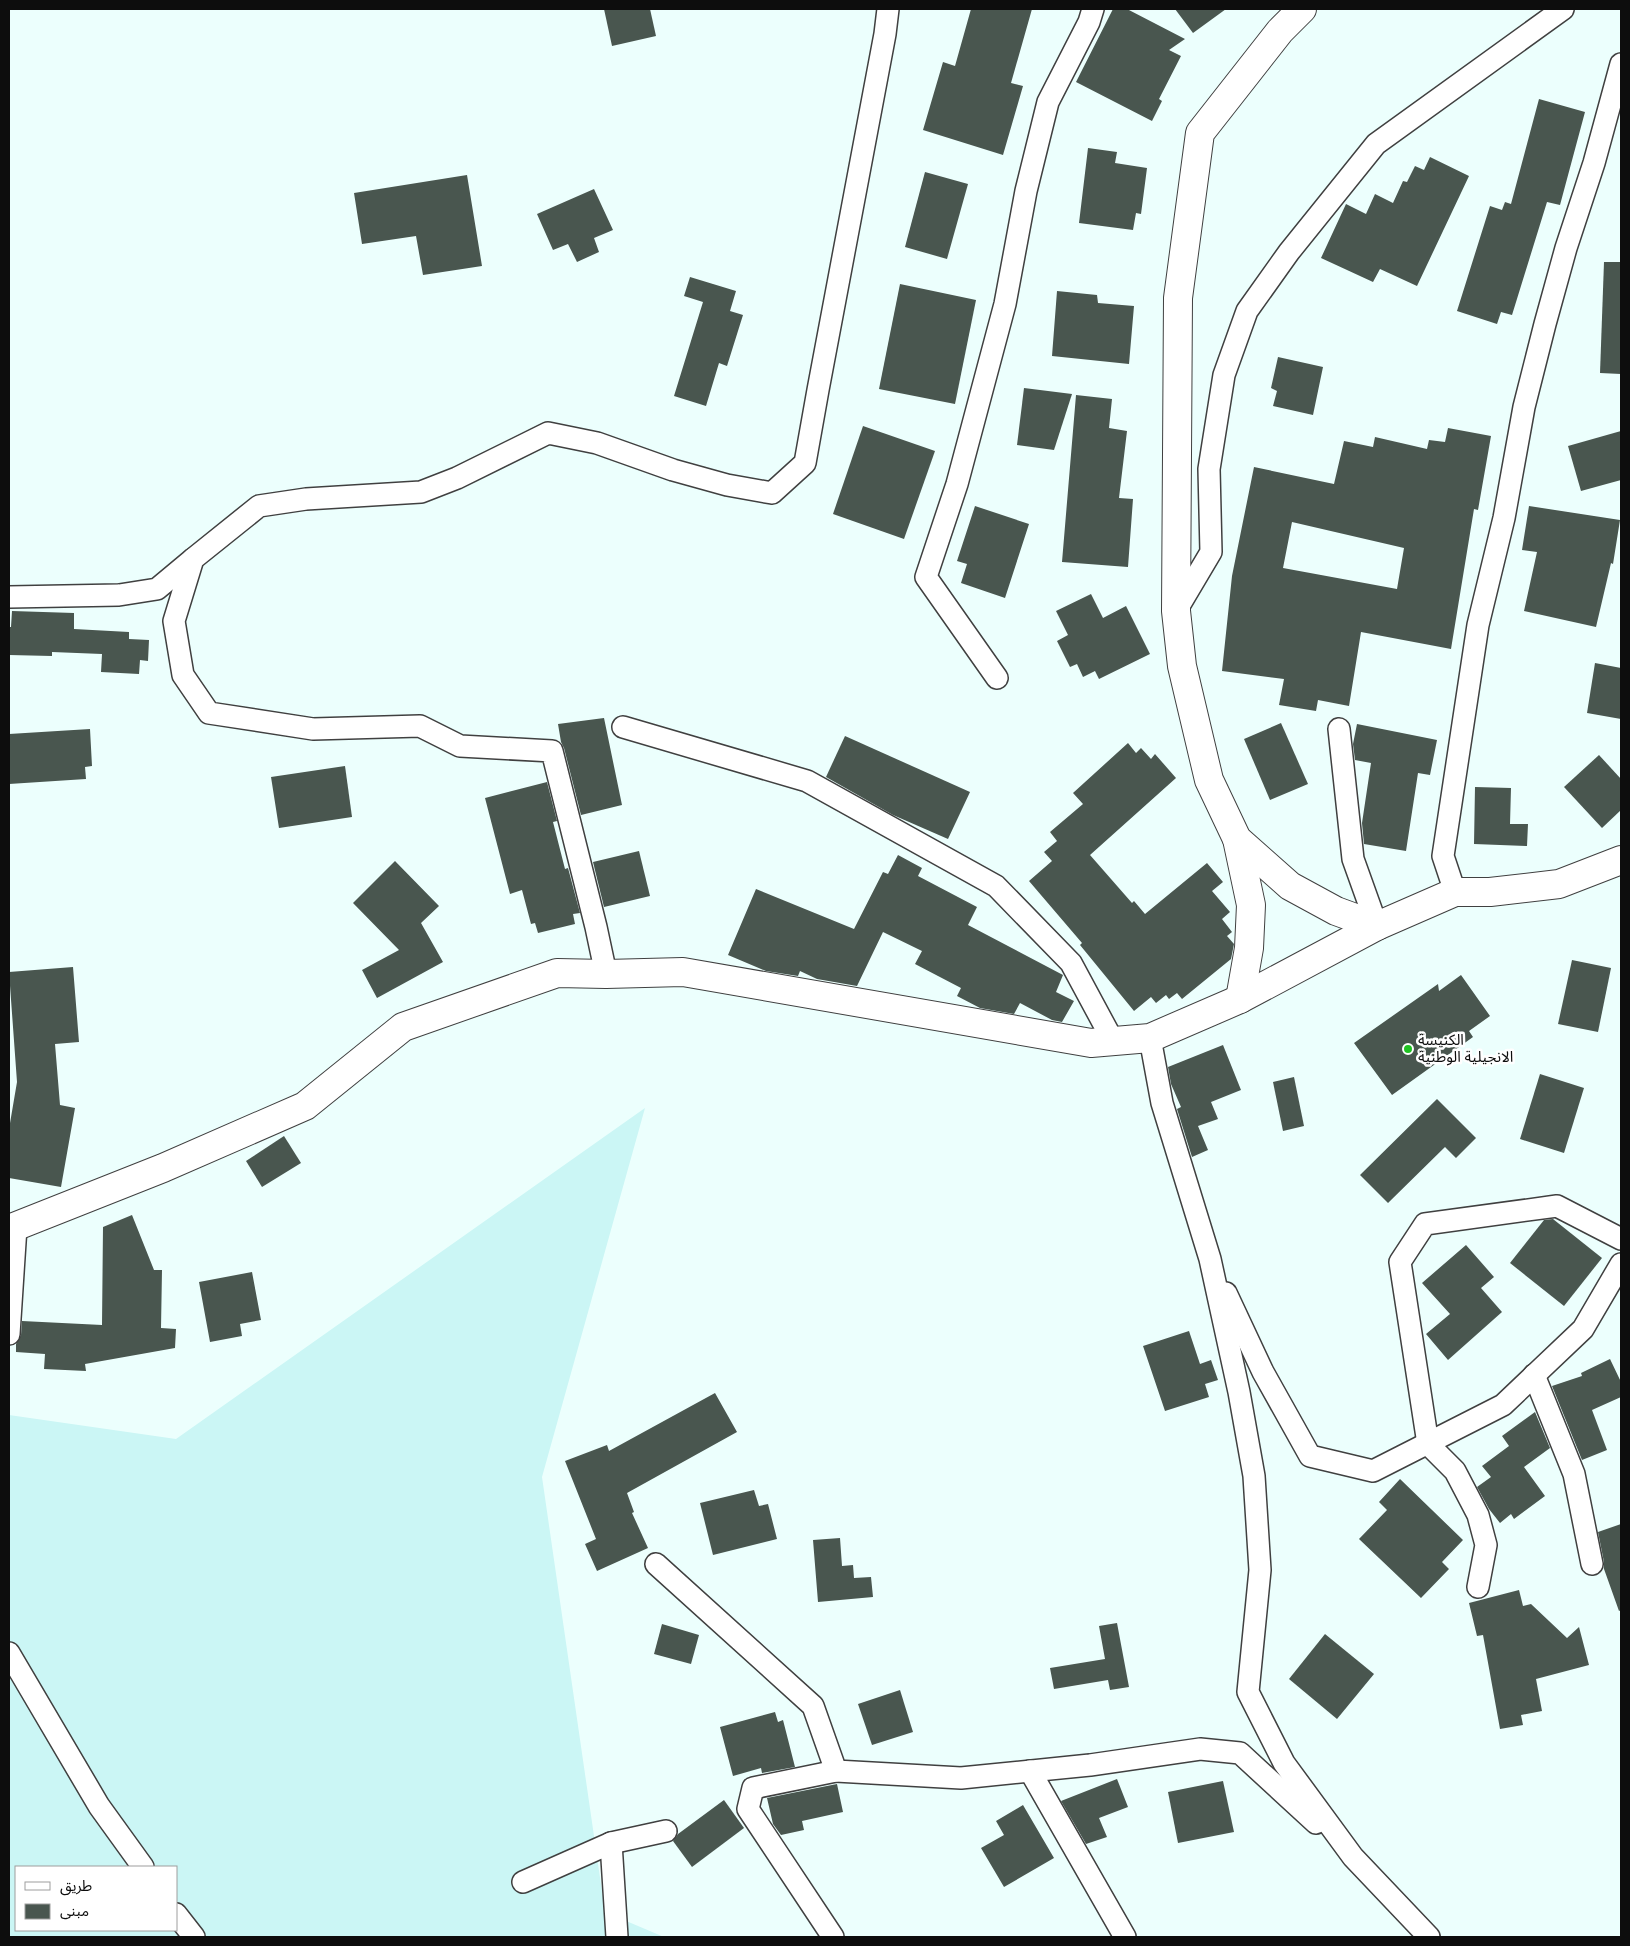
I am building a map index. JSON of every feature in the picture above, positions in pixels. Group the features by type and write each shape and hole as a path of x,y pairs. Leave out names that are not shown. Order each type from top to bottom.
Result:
{"street":[{"path":"9,597 118,595 157,589 193,558 260,506 306,499 422,492 484,465 548,433 597,443 673,470 728,485 772,493 805,463 885,34 888,9"},
{"path":"997,678 926,577 957,484 998,332 1007,295 1026,192 1048,102 1089,22 1093,9"},
{"path":"1240,999 1249,948 1251,905 1237,839 1208,780 1182,666 1176,611 1178,298 1200,133 1280,30 1302,9"},
{"path":"1176,611 1211,552 1209,469 1224,375 1247,311 1289,252 1376,144 1563,9"},
{"path":"1454,892 1443,856 1478,625 1504,518 1524,407 1538,352 1566,248 1594,163 1621,64"},
{"path":"193,558 174,621 183,675 209,713 313,728 420,726 460,746 552,750 606,974"},
{"path":"623,727 807,781 996,886 1072,963 1113,1041"},
{"path":"1340,730 1353,859 1377,926"},
{"path":"1237,839 1290,886 1336,911 1377,926"},
{"path":"9,1334 12,1228 163,1168 304,1106 403,1027 556,973 683,972 1091,1043 1150,1038 1240,999 1377,926 1454,892 1490,892 1559,884 1621,860"},
{"path":"1150,1038 1162,1103 1210,1259 1239,1392 1254,1476 1260,1570 1248,1692 1284,1763 1353,1857"},
{"path":"1478,1587 1486,1545 1478,1515 1456,1471 1428,1444 1400,1262 1425,1224 1556,1206 1621,1239"},
{"path":"1210,1259 1263,1372 1310,1456 1373,1471 1503,1405 1583,1329 1621,1264"},
{"path":"1534,1375 1574,1474 1592,1564"},
{"path":"656,1564 813,1706 836,1771"},
{"path":"9,1653 99,1806 141,1866"},
{"path":"833,1937 748,1809 753,1788 836,1771 960,1778 1090,1765 1200,1749 1240,1753 1353,1857 1429,1937"},
{"path":"1030,1770 1125,1937"},
{"path":"523,1882 610,1844 666,1831"},
{"path":"610,1844 617,1937"},
{"path":"178,1917 194,1937"}],"shaded area":[{"path":"645,1108 542,1477 605,1912 664,1937 9,1937 9,1415 176,1439"}],"building":[{"path":"604,9 650,9 656,36 612,46"},
{"path":"971,9 1032,9 1011,83 1023,86 1003,155 923,130 943,62 955,66"},
{"path":"1113,9 1127,9 1185,39 1169,50 1181,56 1159,99 1162,101 1152,121 1076,82"},
{"path":"1175,9 1226,9 1193,33"},
{"path":"1539,99 1585,112 1560,205 1547,202 1512,315 1501,312 1497,324 1457,311 1490,206 1502,210 1505,202 1511,204"},
{"path":"1088,148 1117,152 1115,163 1147,168 1141,214 1136,213 1133,230 1079,223"},
{"path":"1430,157 1469,176 1417,286 1380,269 1373,282 1321,258 1346,204 1366,214 1375,194 1393,203 1403,181 1407,182 1415,166 1424,170"},
{"path":"925,172 968,184 947,259 905,247"},
{"path":"467,175 482,266 423,275 416,236 362,244 354,193"},
{"path":"594,189 613,230 594,238 599,252 577,262 568,244 553,250 537,214"},
{"path":"1604,262 1621,262 1621,374 1600,373"},
{"path":"690,277 736,291 730,311 743,315 727,366 719,363 706,406 674,396 703,302 684,296"},
{"path":"900,284 976,300 955,404 879,389"},
{"path":"1057,291 1097,295 1098,303 1134,306 1129,364 1052,356"},
{"path":"1278,357 1323,367 1313,415 1273,406 1277,391 1271,388"},
{"path":"1024,388 1072,394 1054,450 1017,445"},
{"path":"1076,395 1112,399 1109,428 1127,431 1119,498 1133,499 1128,567 1062,562"},
{"path":"863,426 935,451 904,539 833,514"},
{"path":"1448,428 1491,436 1478,510 1474,509 1451,649 1361,632 1349,706 1318,700 1316,711 1279,705 1284,679 1222,671 1232,576 1254,467 1334,484 1344,441 1373,447 1375,437 1427,449 1429,440 1445,442","holes":["1292,522 1404,548 1397,589 1283,568"]},
{"path":"1621,431 1621,480 1581,491 1568,446"},
{"path":"975,506 1029,524 1005,598 961,583 967,564 957,561"},
{"path":"1529,506 1620,520 1613,564 1611,563 1596,627 1524,611 1537,552 1522,550"},
{"path":"1091,594 1103,618 1126,606 1150,654 1099,679 1095,671 1083,677 1077,664 1070,667 1057,641 1068,635 1056,611"},
{"path":"12,611 74,613 74,629 129,632 129,639 149,640 148,661 140,660 139,674 101,672 102,654 52,652 52,656 9,655 9,627 11,627"},
{"path":"1595,663 1621,668 1621,719 1587,713"},
{"path":"604,718 622,805 581,815 561,742 558,724"},
{"path":"1281,723 1308,784 1270,800 1244,739"},
{"path":"1357,724 1437,740 1430,775 1418,773 1406,851 1364,844 1362,823 1371,763 1355,760 1353,744"},
{"path":"90,729 92,766 85,767 86,779 9,784 9,734"},
{"path":"845,736 970,792 948,839 893,815 826,777"},
{"path":"1128,743 1136,753 1141,748 1151,759 1155,754 1176,778 1090,855 1132,903 1134,901 1145,914 1207,863 1223,882 1212,891 1230,912 1222,919 1232,932 1227,936 1234,944 1231,959 1182,999 1177,993 1169,999 1166,995 1156,1003 1151,997 1134,1011 1080,945 1082,943 1029,881 1052,861 1044,852 1057,841 1050,832 1083,804 1073,793"},
{"path":"1599,755 1621,779 1621,810 1602,828 1564,787"},
{"path":"345,766 352,817 279,828 271,777"},
{"path":"547,782 557,821 553,822 565,869 568,868 580,913 573,914 575,924 538,933 535,923 531,924 522,890 510,894 485,798"},
{"path":"1475,787 1511,788 1510,824 1528,824 1527,846 1474,844"},
{"path":"639,851 650,896 604,907 593,862"},
{"path":"898,855 922,868 918,876 977,907 968,925 1063,975 1056,992 1074,1001 1062,1022 1052,1020 1020,1003 1014,1014 980,1008 957,996 961,988 915,964 922,951 883,932 857,986 817,979 800,971 798,976 766,971 728,955 756,889 854,929 883,872 888,874"},
{"path":"395,861 439,906 421,923 443,962 377,998 362,970 399,950 353,903"},
{"path":"1572,960 1611,968 1598,1032 1558,1024"},
{"path":"73,967 79,1042 55,1044 60,1105 75,1108 61,1187 9,1178 9,1129 17,1082 9,972"},
{"path":"1461,975 1490,1016 1469,1031 1473,1037 1392,1095 1354,1043 1438,984 1439,991"},
{"path":"1223,1045 1241,1090 1211,1102 1218,1119 1198,1126 1208,1150 1192,1157 1177,1109 1181,1107 1171,1084 1168,1067"},
{"path":"1540,1074 1584,1088 1564,1153 1520,1139"},
{"path":"1294,1077 1304,1126 1283,1131 1273,1082"},
{"path":"1437,1099 1476,1138 1456,1158 1445,1147 1388,1203 1360,1175"},
{"path":"284,1136 301,1163 262,1187 246,1161"},
{"path":"132,1215 154,1270 162,1270 161,1328 176,1329 175,1348 85,1364 86,1371 44,1369 45,1354 16,1352 16,1344 21,1335 22,1321 102,1325 103,1227"},
{"path":"1553,1219 1602,1258 1564,1306 1510,1263 1544,1220"},
{"path":"1466,1245 1494,1277 1481,1288 1502,1312 1448,1360 1426,1334 1450,1314 1422,1283"},
{"path":"252,1272 261,1320 240,1324 242,1336 210,1342 199,1282"},
{"path":"1189,1331 1200,1364 1211,1360 1218,1380 1205,1384 1209,1397 1165,1411 1143,1346"},
{"path":"1610,1359 1621,1382 1621,1397 1592,1410 1607,1450 1582,1460 1552,1386 1582,1376 1581,1373"},
{"path":"715,1393 737,1432 627,1493 634,1512 632,1513 648,1548 597,1571 585,1544 596,1539 565,1461 607,1445 609,1451"},
{"path":"1535,1412 1550,1448 1524,1467 1545,1496 1514,1519 1511,1514 1500,1523 1489,1509 1477,1487 1491,1477 1482,1466 1509,1446 1502,1436"},
{"path":"1400,1479 1463,1540 1442,1562 1449,1569 1421,1598 1359,1539 1387,1510 1379,1502"},
{"path":"754,1490 759,1506 768,1504 777,1539 713,1555 700,1503"},
{"path":"1621,1524 1621,1610 1619,1611 1604,1569 1598,1532"},
{"path":"840,1538 842,1566 853,1565 854,1578 871,1577 873,1597 818,1602 813,1540"},
{"path":"1519,1590 1523,1606 1531,1604 1567,1638 1579,1627 1589,1665 1536,1679 1542,1711 1521,1715 1523,1725 1500,1729 1483,1635 1477,1636 1469,1603"},
{"path":"1117,1623 1129,1687 1110,1690 1108,1680 1054,1689 1050,1668 1105,1659 1099,1626"},
{"path":"662,1624 699,1635 691,1664 654,1654"},
{"path":"1325,1634 1374,1674 1337,1719 1289,1679"},
{"path":"900,1690 913,1732 872,1745 858,1704"},
{"path":"775,1712 778,1722 783,1720 795,1767 762,1773 761,1768 733,1776 720,1727"},
{"path":"1117,1779 1128,1807 1099,1818 1107,1837 1086,1844 1061,1801"},
{"path":"1223,1781 1234,1832 1178,1843 1168,1792"},
{"path":"837,1784 843,1812 802,1821 804,1830 781,1835 773,1824 767,1798"},
{"path":"724,1800 744,1828 692,1867 673,1841 678,1834"},
{"path":"1023,1805 1054,1858 1004,1887 981,1848 1004,1835 996,1821"}],"place":[{"name":"الكنيسة الانجيلية الوطنية","path":"1408,1049"}]}
